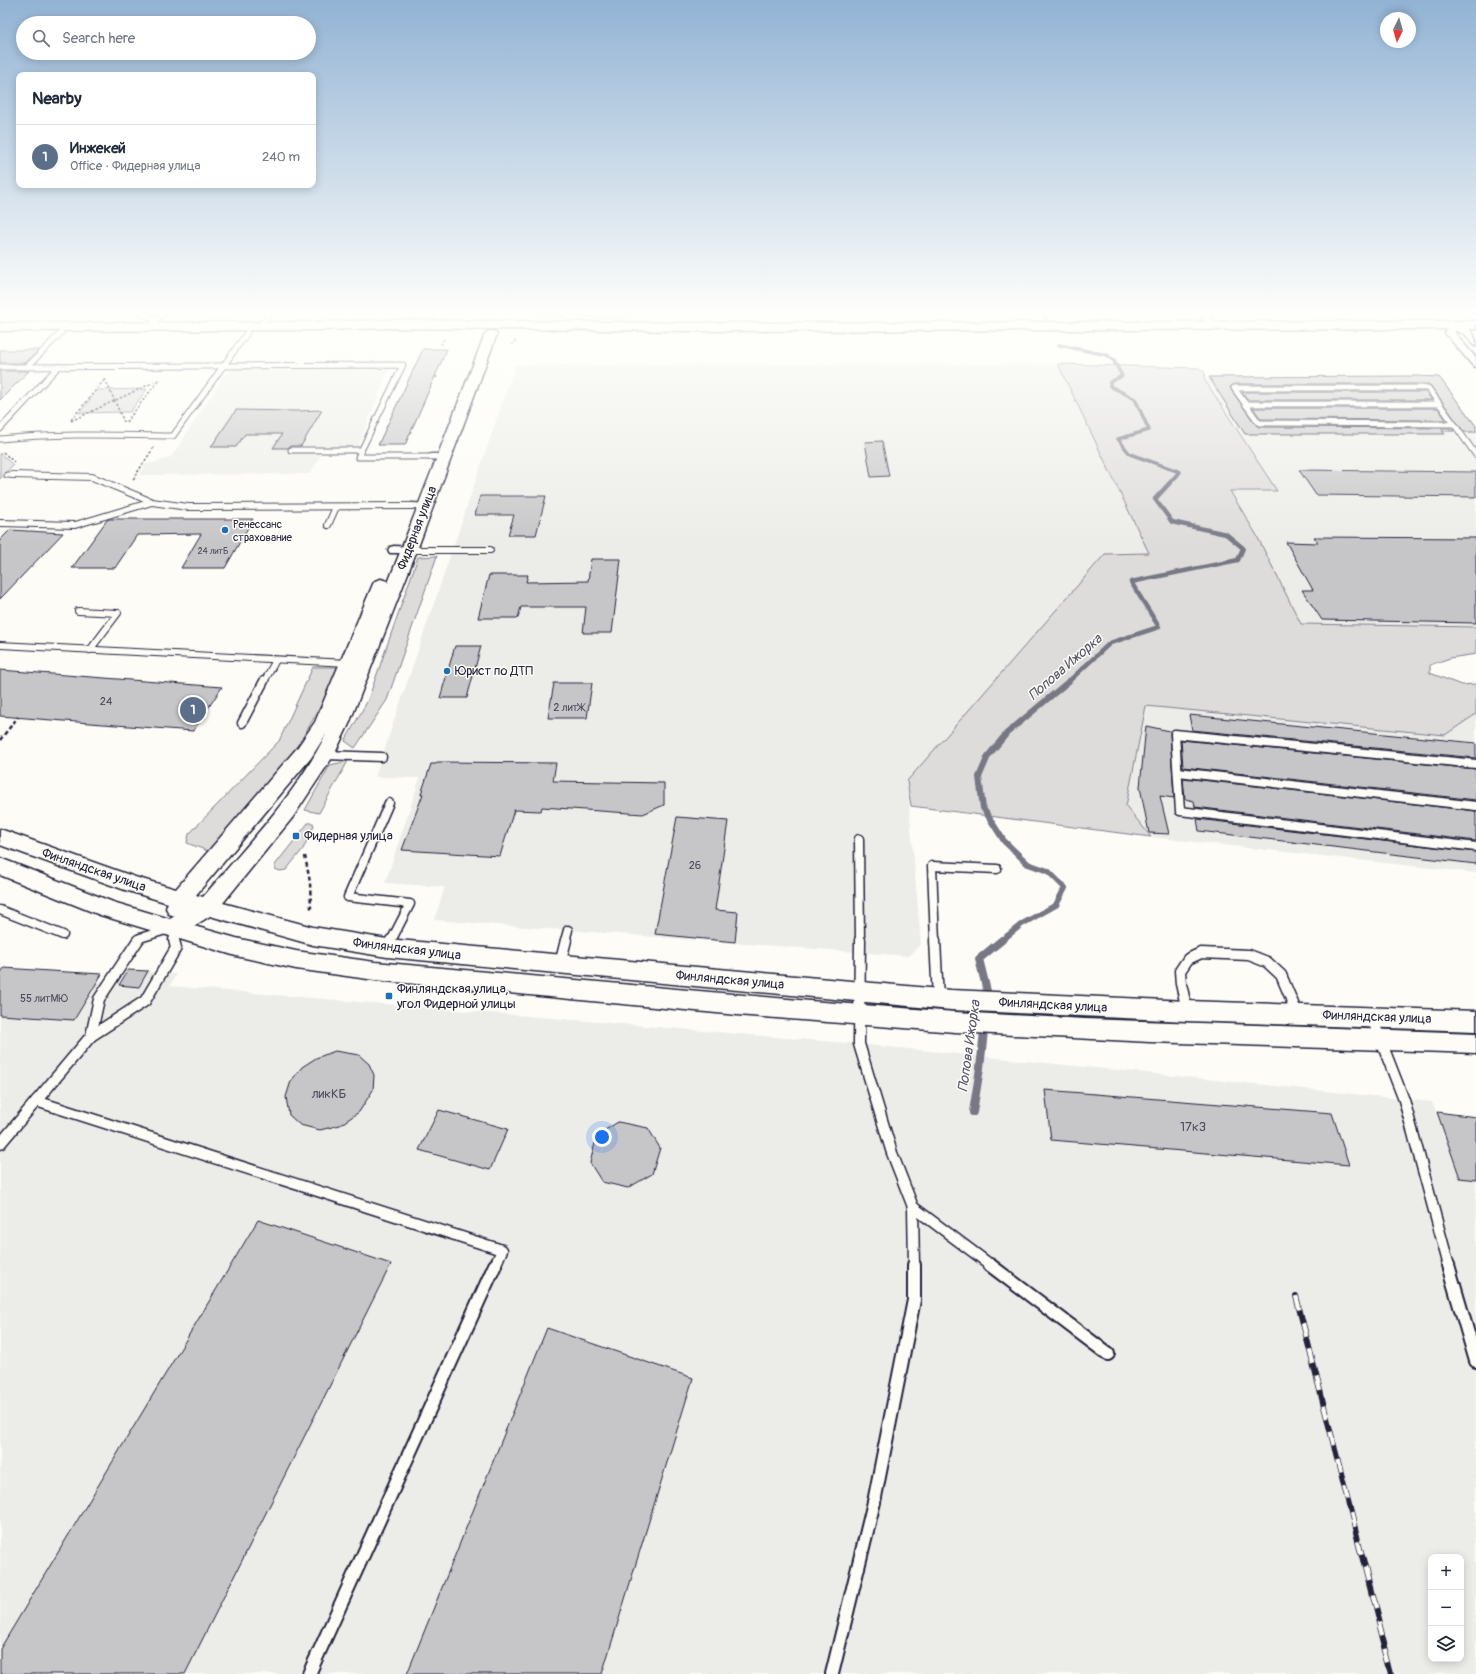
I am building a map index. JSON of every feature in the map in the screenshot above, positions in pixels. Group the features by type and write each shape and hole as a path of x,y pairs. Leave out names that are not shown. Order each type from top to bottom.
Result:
{"street":[{"name":"Фидерная улица","path":"172,928 208,906 286,812 325,755 340,724 402,550 438,457 467,389"},
{"name":"Фидерная улица","path":"438,457 457,390"},
{"name":"Фидерная улица","path":"172,928 180,898 304,753 324,723 348,663 402,550"},
{"name":"Финляндская улица","path":"0,837 132,884 180,898 313,936 387,948 860,992 947,1007 1028,1026 1216,1035 1476,1044"},
{"name":"Финляндская улица","path":"0,866 108,909 236,947 296,960 375,971 859,1015 947,1007 1025,1004 1476,1021"}],"lane":[{"path":"0,428 37,389"},
{"path":"0,439 42,435 93,434 173,436 206,389"},
{"path":"391,389 358,457 438,457"},
{"path":"1235,389 1259,423 1454,424"},
{"path":"1429,389 1476,455"},
{"path":"1245,404 1439,404"},
{"path":"291,450 361,450"},
{"path":"7,475 92,477 152,502 188,506 419,506"},
{"path":"0,523 75,525 152,502"},
{"path":"328,525 336,507"},
{"path":"402,550 490,550"},
{"path":"78,611 118,613 90,650"},
{"path":"0,645 348,663"},
{"path":"242,723 276,660"},
{"path":"1476,764 1175,734 1180,811 1476,847"},
{"path":"325,755 382,757"},
{"path":"1178,772 1476,806"},
{"path":"387,948 410,904 348,897 389,803"},
{"path":"832,1674 874,1502 914,1300 913,1207 892,1153 859,1044 860,992 858,839"},
{"path":"947,1007 932,866 997,869"},
{"path":"0,910 63,935"},
{"path":"0,1144 91,1036 144,1001 176,948 172,928 140,938 99,1000 91,1036"},
{"path":"560,964 568,930"},
{"path":"1187,1011 1181,984 1180,971 1188,959 1201,953 1249,955 1268,962 1280,975 1297,1014"},
{"path":"1372,1017 1404,1100 1446,1257 1476,1361"},
{"path":"36,1101 502,1250 309,1674"},
{"path":"913,1207 1108,1354"}],"path":[{"path":"97,389 70,422 140,389"},
{"path":"110,389 124,423 152,389"},
{"path":"125,492 153,451 156,441 173,436"},
{"path":"0,740 18,717"},
{"path":"305,856 310,877 311,909"}],"shaded area":[{"path":"147,389 130,412 79,413 98,390"},
{"path":"215,389 381,389 358,447 319,447 315,455 321,455 310,474 139,475 146,464 158,462 172,456"},
{"path":"507,389 1070,389 1149,553 907,781 921,944 909,956 434,920 445,887 385,883 420,778 375,777"},
{"path":"1070,389 1211,389 1277,491 1230,491 1256,534 1301,624 1476,627 1476,654 1450,658 1430,665 1430,673 1461,685 1476,684 1476,714 1445,735 1146,706 1126,806 1151,837 911,806 907,781 1105,554 1149,553"},
{"path":"1211,389 1450,389 1476,424 1476,627 1301,624 1256,534 1230,491 1276,490"},
{"path":"0,453 13,465 0,479"},
{"path":"437,556 387,700 355,748 345,741 368,700 418,557"},
{"path":"313,667 343,667 295,751 208,851 187,843 189,834 279,741"},
{"path":"1146,705 1445,735 1476,714 1476,873 1151,837 1126,806"},
{"path":"348,761 319,813 305,810 330,765"},
{"path":"308,823 313,823 314,826 303,849 286,870 280,871 275,869 275,865"},
{"path":"4,968 101,974 98,981 120,982 128,970 176,974 170,986 859,1044 1432,1102 1443,1127 1476,1131 1476,1674 0,1674 0,974"}],"building":[{"path":"0,389 11,389 0,400"},
{"path":"404,389 429,389 405,445 378,445"},
{"path":"1217,389 1231,389 1256,425 1259,427 1452,428 1454,431 1442,431 1445,434 1245,434"},
{"path":"1433,389 1448,389 1476,426 1476,432 1464,432"},
{"path":"1242,392 1426,392 1432,400 1247,400"},
{"path":"1253,408 1438,408 1446,420 1261,419"},
{"path":"236,410 322,410 301,446 273,448 282,434 245,434 236,447 211,447"},
{"path":"882,441 889,476 871,477 865,442"},
{"path":"1299,470 1476,472 1476,497 1316,495"},
{"path":"480,496 546,496 536,535 508,535 514,515 475,515"},
{"path":"109,519 253,519 225,568 181,568 201,534 137,535 115,568 72,568"},
{"path":"10,530 63,533 0,599 0,540"},
{"path":"1314,537 1476,538 1476,623 1322,620 1302,590 1313,590 1286,542 1318,543"},
{"path":"591,559 621,559 612,633 583,633 586,607 521,607 518,618 478,618 489,575 528,575 526,582 588,581"},
{"path":"455,646 481,646 467,698 440,698"},
{"path":"0,670 222,687 193,731 0,716"},
{"path":"554,683 592,683 587,718 548,718"},
{"path":"1189,715 1476,743 1476,758 1192,730"},
{"path":"1146,726 1170,731 1174,798 1160,796 1169,834 1149,833 1140,787"},
{"path":"1181,740 1476,769 1476,800 1183,767"},
{"path":"437,762 556,763 553,781 664,783 664,805 643,814 542,807 541,811 514,810 500,856 402,850 423,794 421,794 431,764 436,764"},
{"path":"1183,778 1476,811 1476,841 1195,807 1194,801 1185,799"},
{"path":"677,817 728,821 715,910 738,912 735,942 655,934"},
{"path":"1197,819 1476,852 1476,864 1199,831"},
{"path":"4,968 102,974 74,1020 0,1015 0,974"},
{"path":"128,970 148,971 139,987 119,985"},
{"path":"335,1051 359,1055 369,1064 374,1075 373,1090 359,1112 340,1125 320,1130 300,1125 289,1115 286,1097 291,1081 302,1067 316,1058"},
{"path":"1045,1090 1332,1113 1349,1165 1051,1140"},
{"path":"439,1110 508,1129 490,1170 419,1150"},
{"path":"1437,1112 1476,1117 1476,1180 1460,1178"},
{"path":"618,1122 648,1128 660,1148 652,1174 628,1188 602,1182 590,1163 597,1135"},
{"path":"258,1220 391,1264 185,1674 0,1674 0,1649"},
{"path":"547,1328 693,1378 602,1674 407,1674"}],"waterway":[{"name":"Попова Ижорка","path":"1116,389 1135,399 1149,430 1118,439 1130,454 1180,472 1177,475"},
{"name":"Попова Ижорка","path":"1068,682 1110,643 1159,627 1131,582 1238,560 1243,548 1226,534 1172,522 1155,499 1177,475"},
{"name":"Попова Ижорка","path":"1001,941 1022,924 1056,905 1065,888 1048,871 1028,864 1004,841 983,808 979,777 988,756 1007,733 1069,681"},
{"name":"Попова Ижорка","path":"973,1112 980,1068 988,995 979,959 1002,940"}],"railway":[{"path":"1296,1296 1392,1674"}],"place":[{"name":"Ренессанс страхование","path":"225,530"},
{"name":"Юрист по ДТП","path":"447,671"},
{"name":"Инжекей","path":"193,710"},
{"name":"Фидерная улица","path":"296,836"},
{"name":"Финляндская улица, угол Фидерной улицы","path":"389,996"}]}
